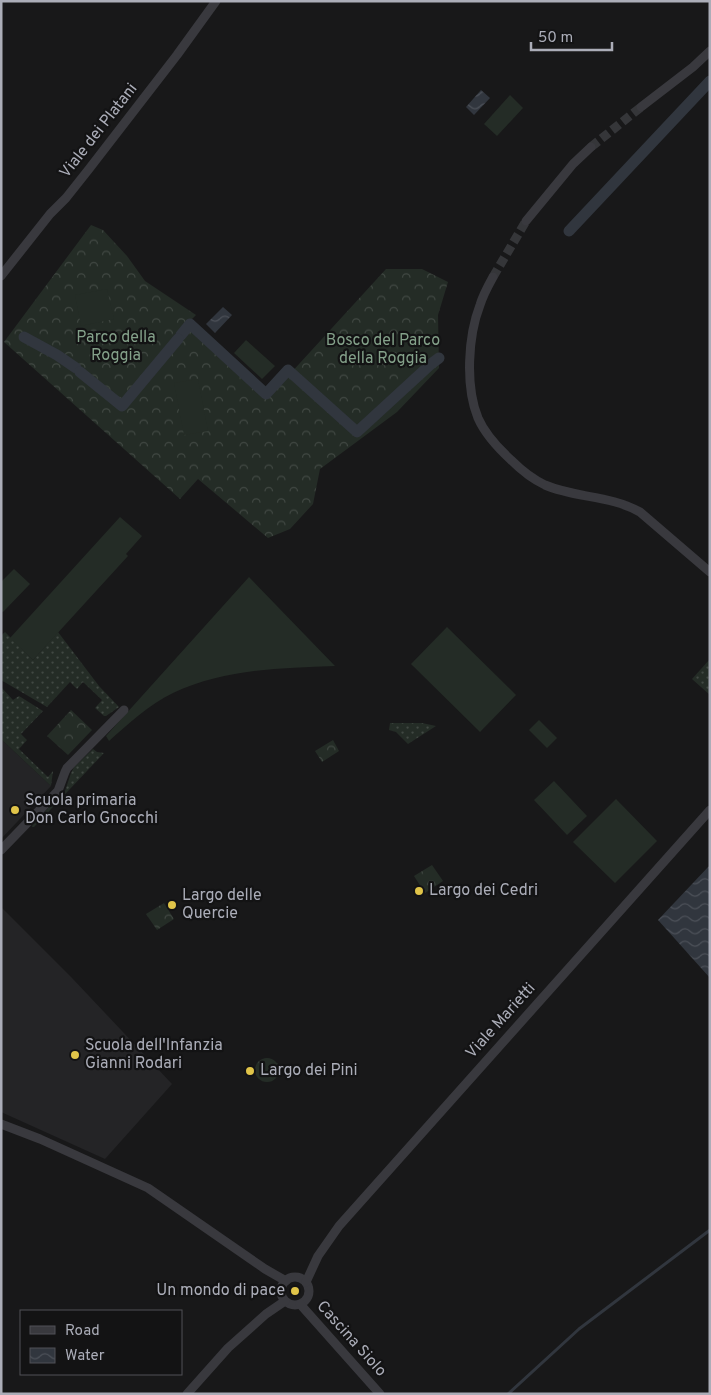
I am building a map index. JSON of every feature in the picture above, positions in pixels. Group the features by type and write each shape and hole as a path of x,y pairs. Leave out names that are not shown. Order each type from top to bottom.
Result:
{"street":[{"name":"Viale dei Platani","path":"1,276 50,214 66,198 89,169 216,1"},
{"path":"641,107 693,67 710,51"},
{"path":"526,221 573,164 591,147"},
{"path":"493,277 479,306 470,360 471,387 476,410 479,419 491,438 521,470 544,484 555,489 616,501 640,512 710,572"},
{"path":"1,850 58,791 67,768 124,710"},
{"name":"Viale Marietti","path":"302,1280 343,1221 710,810"},
{"path":"1,1124 26,1133 148,1188 265,1269 283,1291 292,1305 300,1304 304,1301 309,1289 302,1280 292,1278 283,1291 266,1314 228,1348 187,1394"},
{"name":"Cascina Siolo","path":"300,1304 380,1394"}],"shaded area":[{"name":"Scuola primaria Don Carlo Gnocchi","path":"1,739 51,786 1,839"},
{"name":"Scuola dell'Infanzia Gianni Rodari","path":"1,907 72,978 172,1084 105,1159 1,1112"}],"green space":[{"path":"510,95 523,108 497,136 484,124"},
{"path":"91,225 103,230 127,256 145,281 196,315 185,326 267,399 386,269 422,269 448,282 438,315 439,368 397,412 320,469 313,504 290,529 268,538 198,479 180,499 4,342"},
{"path":"107,289 114,319 81,326 75,295"},
{"path":"246,340 275,366 262,379 234,353"},
{"path":"198,379 208,431 184,435 174,383"},
{"path":"120,517 142,536 126,554 128,556 33,660 10,638"},
{"path":"14,569 30,584 3,612 1,611 1,582"},
{"path":"249,577 335,666 252,671 232,674 192,685 156,703 109,741 106,736"},
{"path":"447,627 516,695 480,732 411,664"},
{"path":"5,632 33,660 58,632 99,686 119,707 104,716 95,708 102,700 83,682 77,689 70,682 47,707 1,680 1,636"},
{"path":"710,659 710,695 692,679"},
{"path":"1,687 13,700 19,696 43,711 21,734 27,740 19,749 48,777 53,771 51,786 1,739"},
{"path":"71,710 92,730 68,755 47,736"},
{"path":"539,720 557,738 547,748 529,730"},
{"path":"390,723 422,723 436,726 408,744 396,732 389,730"},
{"path":"333,740 339,751 322,762 315,751"},
{"path":"93,749 104,753 32,827 65,791 74,767"},
{"path":"554,781 587,816 567,835 534,800"},
{"path":"616,799 657,841 615,883 573,842"},
{"path":"432,865 443,881 425,893 414,876"},
{"path":"164,903 174,919 157,930 146,914"},
{"path":"267,1058 276,1061 279,1070 276,1079 267,1082 258,1079 255,1070 258,1061"}],"water":[{"path":"481,90 490,98 474,115 466,107"},
{"path":"223,307 232,315 215,333 206,324"},
{"path":"710,865 710,978 658,920"}],"waterway":[{"path":"569,231 710,81"},
{"path":"181,335 190,324 266,394 288,370 357,432 439,358"},
{"path":"24,337 76,368"},
{"path":"80,372 122,406 178,339"},
{"path":"508,1394 579,1329 710,1230"}],"tunnel":[{"path":"591,147 641,107"},
{"path":"493,277 526,221"}],"place":[{"name":"Scuola primaria Don Carlo Gnocchi","path":"15,810"},
{"name":"Largo dei Cedri","path":"419,891"},
{"name":"Largo delle Quercie","path":"172,905"},
{"name":"Scuola dell'Infanzia Gianni Rodari","path":"75,1055"},
{"name":"Largo dei Pini","path":"250,1071"},
{"name":"Un mondo di pace","path":"295,1291"}],"park label":[{"name":"Parco della Roggia","path":"116,347"},
{"name":"Bosco del Parco della Roggia","path":"383,350"}]}
